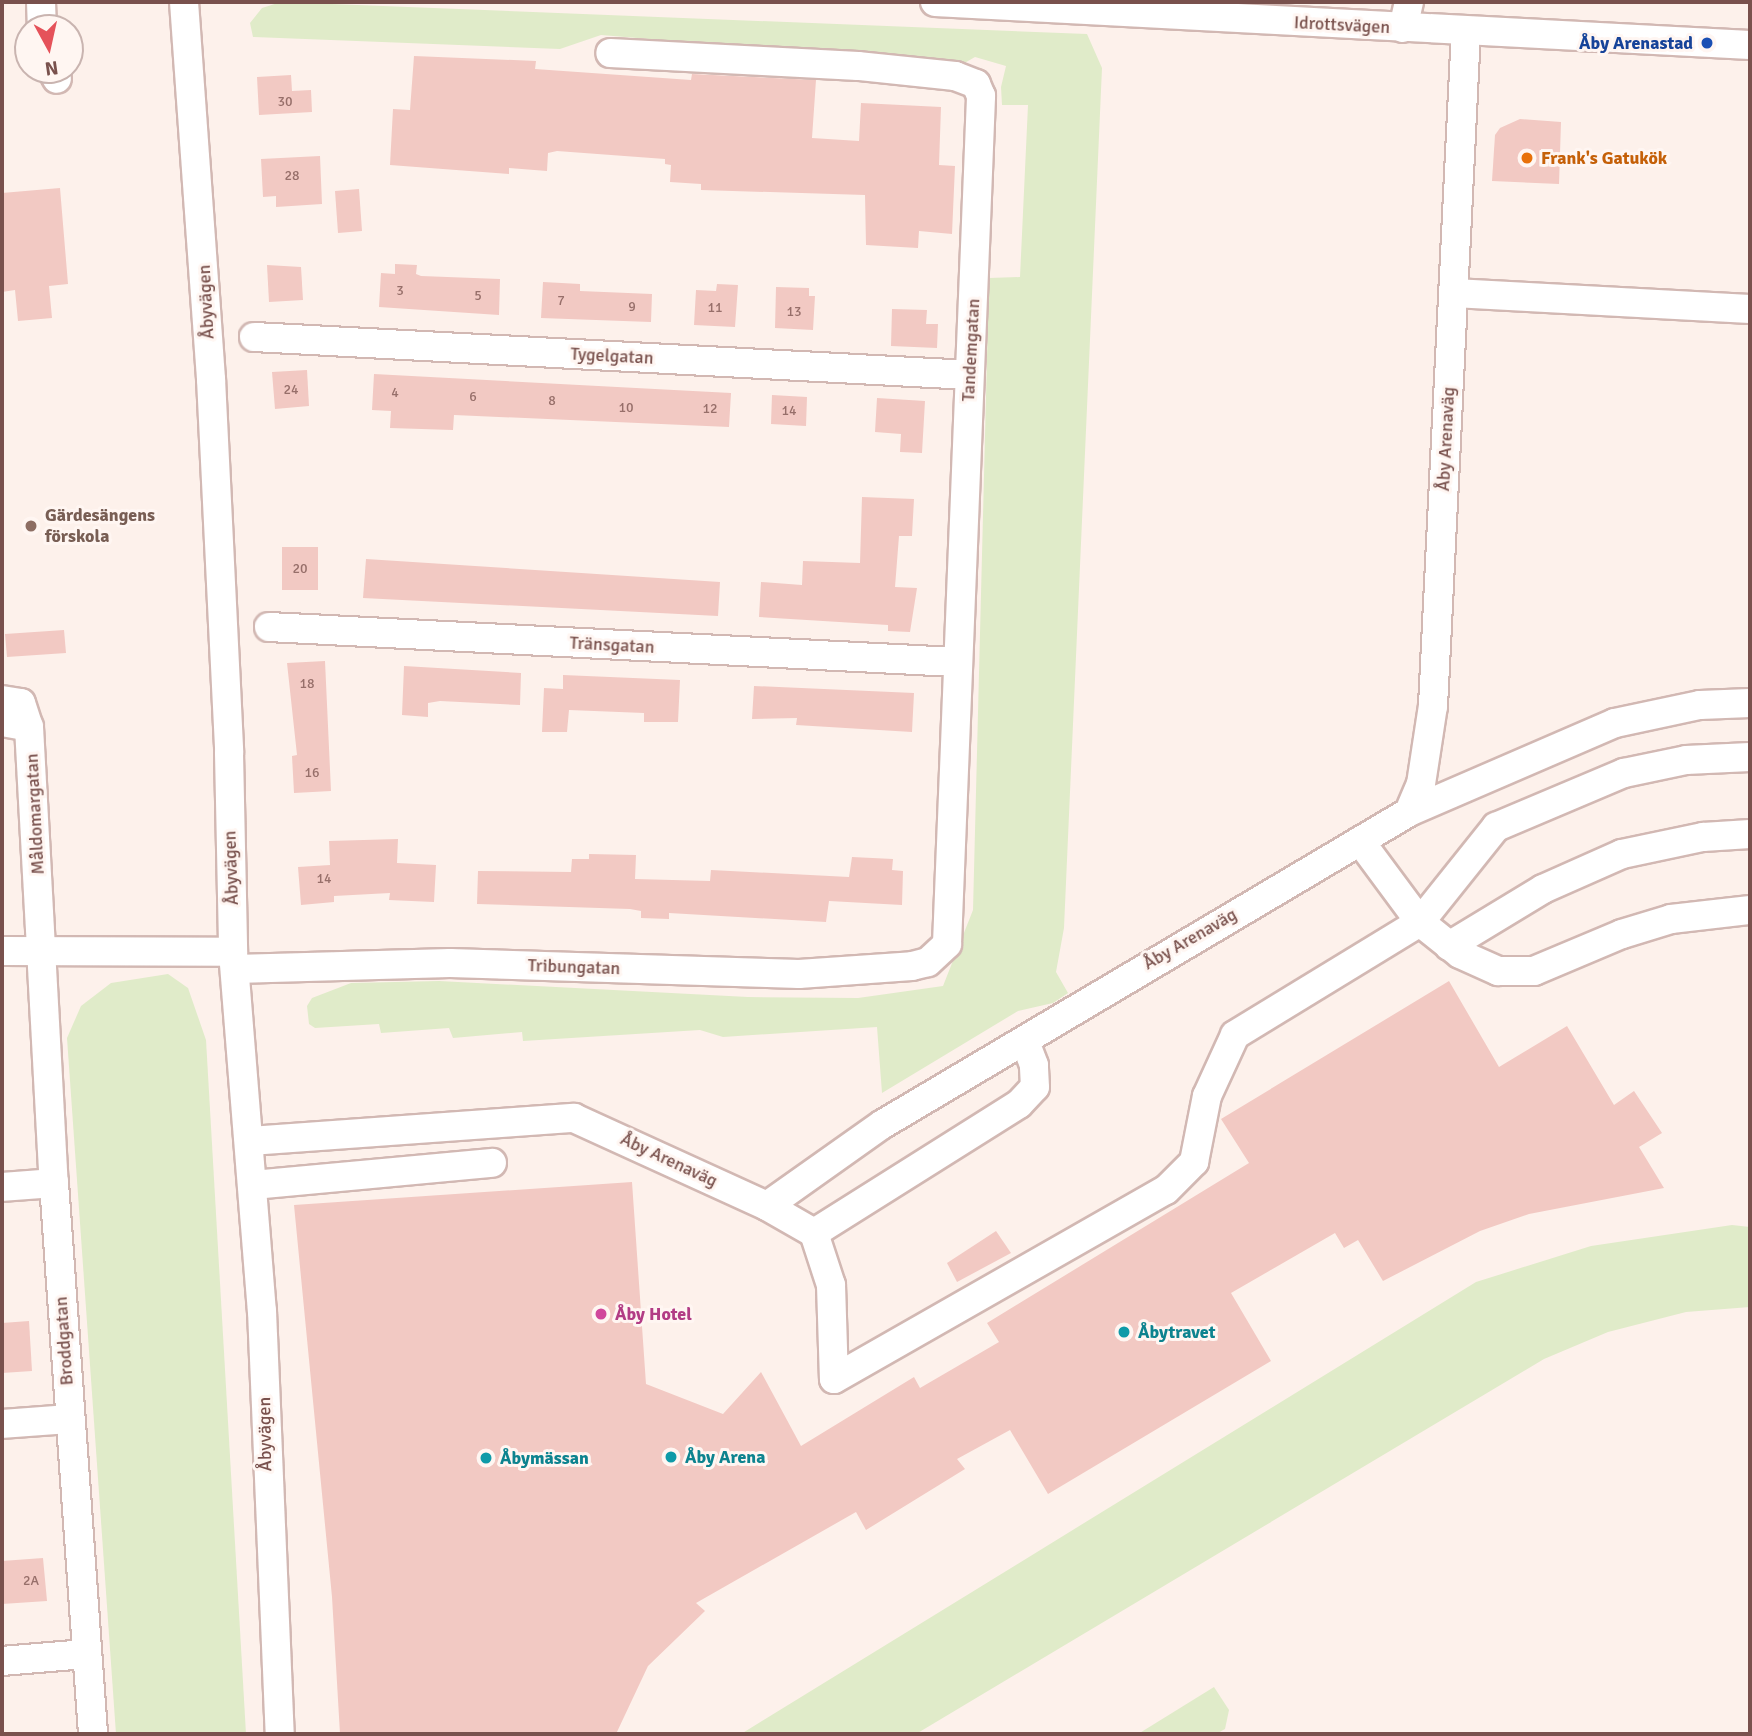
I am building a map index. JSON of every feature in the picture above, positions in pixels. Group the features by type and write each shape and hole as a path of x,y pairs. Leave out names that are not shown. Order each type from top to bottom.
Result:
{"street":[{"name":"Åbyvägen","path":"184,2 211,379 229,753 234,960 253,1185 280,1734"},
{"name":"Idrottsvägen","path":"935,2 1406,15 1466,32 1750,45"},
{"name":"Åby Arenaväg","path":"250,1141 574,1118 768,1206 883,1124 1026,1041 1139,969 1409,812 1421,784 1433,706 1466,32"},
{"name":"Tandemgatan","path":"610,53 858,66 965,78 976,84 983,113 955,663 947,944 928,962 912,966"},
{"path":"1454,293 1750,309"},
{"name":"Tygelgatan","path":"254,337 969,375"},
{"name":"Tränsgatan","path":"269,627 955,663"},
{"path":"2,700 21,703 29,727 2,722"},
{"path":"1409,812 1615,723 1700,705 1750,703"},
{"name":"Måldomargatan","path":"29,727 43,948"},
{"path":"768,1206 814,1233 831,1285 834,1379 1166,1190 1194,1162 1207,1096 1234,1035 1420,922 1496,827 1624,773 1686,760 1750,757"},
{"path":"1449,946 1543,889 1622,854 1703,837 1750,834"},
{"path":"1360,841 1420,922 1449,946 1498,971 1534,971 1622,934 1671,919 1750,910"},
{"path":"2,950 43,948 234,960"},
{"name":"Broddgatan","path":"43,948 69,1419 93,1734"},
{"name":"Tribungatan","path":"234,960 450,963 799,974 912,966"},
{"path":"814,1233 1019,1104 1035,1087 1034,1065 1026,1041"},
{"path":"253,1185 492,1163"},
{"path":"2,1187 54,1183"},
{"path":"2,1424 69,1419"},
{"path":"2,1661 86,1654"}],"green space":[{"path":"281,2 1087,34 1102,68 1064,928 1056,972 1068,993 1053,1003 1018,1011 882,1093 877,1027 723,1037 700,1030 523,1041 522,1032 453,1038 449,1028 381,1033 379,1024 315,1028 309,1024 307,1006 312,998 351,983 439,981 748,997 858,998 943,986 973,910 989,278 1020,277 1028,105 1002,105 1001,87 1006,66 975,57 961,65 601,35 560,49 253,37 250,23 262,8"},
{"path":"168,974 188,988 206,1040 246,1734 116,1734 67,1038 81,1006 111,983"},
{"path":"1732,1225 1750,1227 1750,1307 1686,1312 1608,1332 1544,1359 916,1734 741,1734 1476,1282 1591,1246"},
{"path":"1214,1687 1229,1710 1225,1729 1216,1734 1138,1734"}],"building":[{"path":"414,56 536,61 535,69 691,80 692,74 816,80 812,138 859,141 861,103 941,107 939,165 955,166 952,234 919,231 918,248 866,245 865,195 701,190 701,184 670,182 671,165 665,164 665,159 557,151 548,153 547,171 509,168 509,174 390,165 393,109 410,110"},
{"path":"291,75 292,91 311,90 312,112 259,115 257,77"},
{"name":"Frank's Gatukök","path":"1520,119 1561,122 1559,184 1492,181 1495,135 1500,128"},
{"path":"320,156 322,204 276,207 276,196 263,197 261,159"},
{"path":"60,188 68,284 49,286 52,318 18,321 15,290 2,292 2,193"},
{"path":"359,189 362,231 338,233 335,191"},
{"path":"395,264 417,265 416,274 421,276 500,279 499,315 379,307 381,273 395,274"},
{"path":"267,265 301,267 303,300 269,302"},
{"path":"543,282 580,284 580,291 652,294 651,322 541,318"},
{"path":"717,284 738,285 735,327 694,325 696,290 716,291"},
{"path":"776,287 809,288 809,296 815,296 813,330 775,328"},
{"path":"892,309 927,310 926,324 938,324 937,348 891,346"},
{"path":"307,370 309,406 275,409 272,372"},
{"path":"374,374 731,393 729,427 454,415 453,430 390,428 391,411 372,410"},
{"path":"772,395 807,397 806,426 771,424"},
{"path":"877,398 925,401 922,453 900,452 901,434 875,432"},
{"path":"862,497 914,499 912,536 899,536 895,587 917,588 910,632 888,631 888,625 759,617 761,582 802,585 803,561 860,563"},
{"path":"282,547 318,547 318,590 282,590"},
{"path":"366,559 720,582 718,616 363,598"},
{"path":"64,630 66,653 7,657 5,634"},
{"path":"325,661 331,791 294,793 292,756 297,755 287,663"},
{"path":"404,666 521,673 520,705 440,701 428,703 428,717 402,715"},
{"path":"563,675 680,680 678,722 644,722 644,713 569,710 567,732 542,732 544,688 563,689"},
{"path":"754,686 914,693 912,732 796,725 797,718 752,719"},
{"path":"398,839 397,863 436,865 434,902 389,900 390,893 334,896 334,902 301,905 298,867 330,865 329,841"},
{"path":"589,854 636,855 635,879 710,881 711,870 849,877 852,857 893,859 892,870 903,871 902,905 829,901 826,922 669,913 669,919 641,918 641,911 630,909 477,904 478,871 571,872 572,859 589,859"},
{"path":"1449,981 1499,1067 1567,1026 1614,1105 1634,1091 1662,1133 1639,1147 1664,1188 1529,1214 1480,1231 1383,1281 1358,1240 1344,1248 1335,1233 1231,1293 1271,1361 1048,1494 1010,1430 957,1459 965,1469 866,1530 856,1512 696,1603 705,1611 648,1666 616,1734 340,1734 332,1597 294,1205 632,1182 646,1384 723,1414 761,1372 801,1446 914,1377 920,1388 999,1342 987,1323 1249,1163 1221,1119"},
{"path":"996,1231 1011,1253 957,1282 947,1263"},
{"path":"29,1321 32,1371 2,1373 2,1323"},
{"path":"43,1558 47,1601 2,1604 2,1561"}],"place":[{"name":"Åby Arenastad","path":"1707,43"},
{"name":"Frank's Gatukök","path":"1527,158"},
{"name":"Gärdesängens förskola","path":"31,526"},
{"name":"Åby Hotel","path":"601,1314"},
{"name":"Åbytravet","path":"1124,1332"},
{"name":"Åby Arena","path":"671,1457"},
{"name":"Åbymässan","path":"486,1458"}]}
